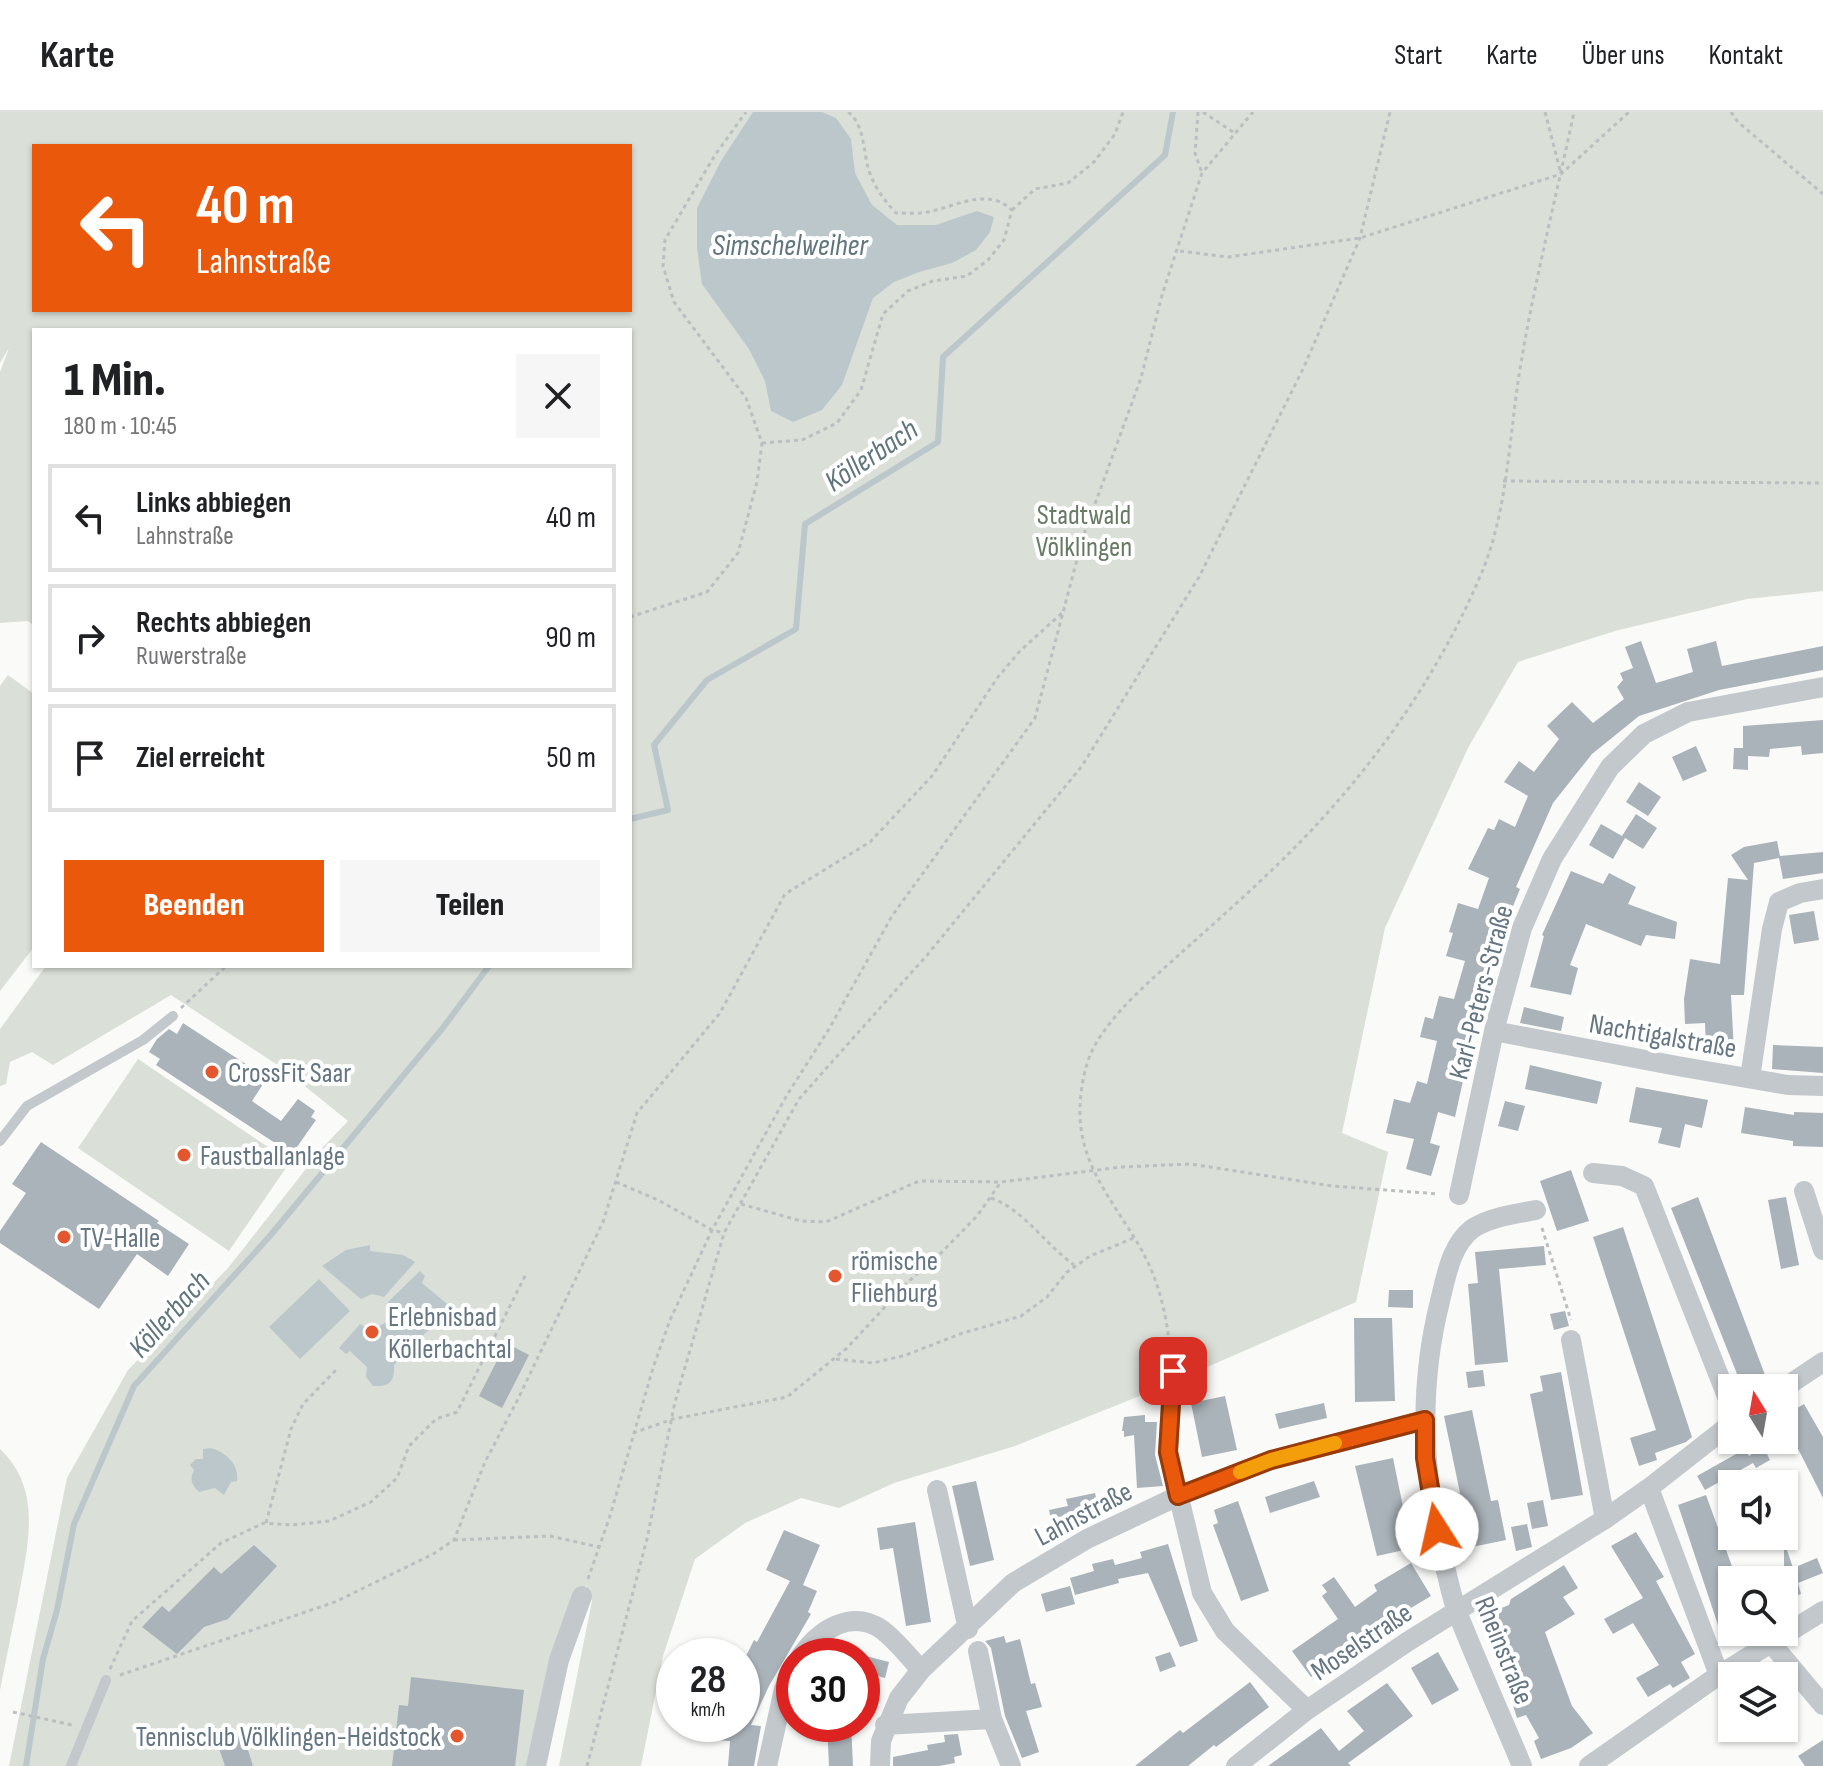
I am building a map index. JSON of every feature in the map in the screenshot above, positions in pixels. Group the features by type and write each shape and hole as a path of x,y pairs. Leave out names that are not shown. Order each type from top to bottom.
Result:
{"street":[{"name":"Karl-Peters-Straße","path":"1459,1195 1494,1031 1528,914 1552,859 1610,767 1644,734 1688,712 1823,687"},
{"path":"1750,1078 1772,929 1779,902 1800,893 1823,889"},
{"name":"Nachtigalstraße","path":"1494,1031 1600,1053 1788,1085 1823,1086"},
{"path":"1593,1173 1622,1176 1644,1186 1718,1374"},
{"path":"1804,1191 1823,1250"},
{"name":"Rheinstraße","path":"1522,1766 1457,1611 1431,1504 1425,1458 1425,1420 1432,1345 1448,1269 1458,1245 1472,1229 1500,1217 1536,1210"},
{"path":"1571,1340 1605,1519"},
{"path":"1798,1379 1823,1362"},
{"path":"1173,1371 1168,1452 1202,1593 1225,1631 1307,1710"},
{"name":"Lahnstraße","path":"880,1766 885,1725 899,1698 921,1670 968,1629 1013,1583 1087,1539 1178,1496 1271,1460 1425,1420"},
{"name":"Moselstraße","path":"1236,1766 1307,1710 1457,1611 1605,1519 1718,1434"},
{"path":"1649,1488 1718,1672"},
{"path":"937,1490 968,1629"},
{"path":"536,1766 559,1660 582,1596"},
{"path":"1798,1626 1823,1611"},
{"path":"817,1638 844,1621 863,1621 881,1629 921,1670"},
{"path":"1740,1662 1766,1646"},
{"path":"1774,1646 1823,1705"},
{"path":"978,1651 992,1719 1011,1766"},
{"path":"1589,1766 1718,1676"},
{"path":"885,1725 992,1719"},
{"path":"767,1766 776,1725"}],"lane":[{"path":"0,1141 27,1106 143,1040 173,1016"},
{"path":"71,1766 106,1680"}],"path":[{"path":"632,616 707,592 738,553 757,482 762,443 746,398 674,302 663,266 665,240 715,155 746,112"},
{"path":"848,112 853,114 862,137 869,169 881,197 896,213 925,213 982,198 1001,200 1012,210"},
{"path":"762,443 802,440 837,423 861,390 883,314 908,291 933,281 967,276 988,260 1004,240 1012,210 1035,189 1068,183 1094,162 1115,134 1123,112"},
{"path":"1202,173 1195,153 1201,112 1236,134"},
{"path":"582,1596 670,1320 712,1230 892,916 1035,718 1083,537 1141,378 1162,295 1202,173 1253,112"},
{"path":"587,1766 647,1539 673,1419 724,1233 799,1099 928,954 1082,766 1199,577 1303,369 1360,238 1390,112"},
{"path":"1545,112 1561,174"},
{"path":"1173,1371 1166,1312 1142,1251 1102,1191 1082,1142 1080,1095 1091,1053 1126,1003 1267,875 1319,822 1377,755 1453,633 1483,569 1500,510 1531,305 1574,112"},
{"path":"1178,251 1228,257 1360,238 1561,174 1629,112"},
{"path":"1731,112 1738,122 1823,194"},
{"path":"1503,481 1823,483"},
{"path":"454,1540 485,1462 603,1222 637,1113 720,1013 785,894 870,842 932,776 998,677 1020,651 1064,611"},
{"path":"173,1016 224,968"},
{"path":"741,1204 801,1221 826,1222 919,1181 1001,1182 1094,1170 1191,1164 1332,1186 1459,1195"},
{"path":"615,1182 724,1233"},
{"path":"633,1433 673,1419 787,1397 835,1358 977,1216 1001,1182"},
{"path":"991,1198 1005,1203 1076,1266"},
{"path":"1536,1210 1572,1326 1571,1340"},
{"path":"835,1358 873,1363 1021,1316 1047,1297 1067,1272 1090,1256 1134,1238"},
{"path":"106,1680 132,1621 221,1543 266,1523 292,1525 329,1521 371,1502 397,1478 409,1446 436,1419 457,1412 525,1276"},
{"path":"266,1523 291,1429 303,1404 336,1370"},
{"path":"106,1680 335,1602 433,1554 454,1540 550,1536 599,1547"},
{"path":"13,1712 85,1728"}],"green space":[{"name":"Stadtwald Völklingen","path":"0,112 1823,112 1823,591 1747,599 1615,631 1518,662 1469,746 1385,928 1342,1133 1388,1152 1356,1302 1152,1391 1015,1446 894,1483 839,1508 801,1498 745,1523 695,1559 669,1638 656,1638 656,1691 641,1766 559,1766 592,1601 586,1585 559,1660 536,1766 9,1766 67,1478 128,1370 228,1268 324,1146 348,1121 285,1070 171,995 53,1065 32,1052 10,1062 6,1084 0,1086 0,1029 45,968 632,968 632,328 32,328 32,624 28,621 0,623 0,372 9,348 0,363"},
{"path":"8,675 32,693 32,950 0,991 0,686"},
{"name":"Faustballanlage","path":"138,1059 290,1162 229,1251 78,1148"},
{"path":"0,1449 14,1465 23,1483 29,1520 25,1560 0,1690"}],"water":[{"name":"Simschelweiher","path":"753,112 822,112 836,118 851,139 855,173 872,205 897,225 936,225 977,211 994,217 990,232 976,250 952,263 894,282 873,298 842,385 822,410 793,422 771,411 765,381 749,349 702,284 697,247 697,208 721,161"},
{"path":"370,1245 370,1251 403,1255 415,1262 384,1297 372,1294 361,1299 322,1266 346,1250"},
{"path":"420,1271 425,1276 422,1283 453,1309 423,1335 424,1348 414,1355 405,1353 394,1365 390,1382 373,1386 366,1377 367,1367 350,1351 346,1354 339,1348 360,1324 370,1330 389,1321 392,1314 388,1302"},
{"path":"319,1279 350,1311 300,1359 269,1327"},
{"path":"211,1448 226,1456 236,1469 237,1481 231,1482 224,1495 215,1488 199,1492 192,1482 194,1470 190,1465 196,1459 203,1459 203,1449"}],"building":[{"path":"1641,641 1656,683 1693,672 1687,649 1716,641 1722,666 1823,646 1823,670 1719,690 1639,716 1592,754 1553,803 1516,887 1520,889 1509,910 1486,991 1483,990 1455,1117 1438,1112 1430,1143 1440,1146 1431,1176 1406,1169 1414,1139 1386,1133 1394,1099 1410,1103 1417,1081 1427,1084 1437,1041 1420,1037 1425,1017 1433,1019 1439,996 1454,999 1465,961 1446,956 1453,933 1449,932 1458,903 1478,909 1489,878 1468,869 1488,828 1494,830 1499,819 1515,827 1528,796 1504,782 1519,761 1534,772 1559,739 1547,726 1572,702 1593,723 1624,699 1617,687 1623,680 1620,673 1633,668 1625,647"},
{"path":"1823,720 1823,753 1802,755 1801,746 1770,749 1769,757 1748,756 1748,770 1733,769 1734,748 1743,748 1743,726"},
{"path":"1696,746 1707,771 1683,781 1672,757"},
{"path":"1639,782 1661,797 1648,816 1626,802"},
{"path":"1636,814 1657,828 1643,849 1625,838 1613,859 1589,845 1601,824 1622,836"},
{"path":"1777,841 1780,856 1823,852 1823,873 1783,879 1779,858 1754,863 1744,995 1731,995 1734,1052 1706,1053 1705,1023 1685,1024 1684,999 1690,959 1720,964 1728,878 1748,880 1731,855 1744,847"},
{"path":"1571,871 1603,884 1609,873 1636,887 1628,904 1677,922 1675,939 1646,935 1641,946 1586,924 1570,965 1578,968 1571,995 1530,987 1542,935"},
{"path":"1814,911 1819,940 1794,944 1789,915"},
{"path":"1524,1007 1564,1017 1561,1031 1520,1023"},
{"name":"CrossFit Saar","path":"183,1023 267,1078 252,1101 281,1121 298,1099 315,1111 311,1117 316,1120 292,1154 156,1065 160,1059 149,1052 157,1039 169,1029 177,1034"},
{"path":"1773,1045 1823,1047 1823,1073 1772,1069"},
{"path":"1530,1065 1602,1082 1597,1104 1525,1089"},
{"path":"1636,1087 1708,1100 1702,1128 1685,1124 1680,1148 1658,1143 1662,1128 1629,1122"},
{"path":"1505,1101 1525,1106 1518,1131 1498,1126"},
{"path":"1745,1107 1794,1115 1794,1112 1823,1113 1823,1147 1793,1146 1793,1141 1741,1133"},
{"name":"TV-Halle","path":"41,1142 189,1244 168,1276 137,1254 99,1309 0,1243 0,1231 26,1193 12,1184"},
{"path":"1571,1170 1589,1221 1557,1231 1540,1181"},
{"path":"1698,1197 1765,1374 1737,1374 1671,1208"},
{"path":"1786,1197 1799,1265 1781,1269 1768,1200"},
{"path":"1623,1227 1692,1437 1655,1453 1657,1460 1639,1466 1630,1438 1656,1430 1593,1237"},
{"path":"1544,1246 1546,1265 1499,1269 1508,1362 1475,1365 1468,1284 1478,1283 1475,1252"},
{"path":"1389,1290 1413,1290 1413,1308 1388,1307"},
{"path":"1565,1311 1569,1326 1554,1330 1550,1314"},
{"path":"1354,1318 1392,1318 1395,1401 1355,1402"},
{"path":"506,1343 529,1355 502,1408 479,1396"},
{"path":"1483,1370 1485,1386 1468,1388 1466,1372"},
{"path":"1561,1372 1583,1495 1551,1500 1530,1394 1543,1391 1540,1376"},
{"path":"1225,1396 1237,1450 1202,1457 1191,1403"},
{"path":"1324,1403 1327,1418 1279,1429 1275,1414"},
{"path":"1804,1404 1823,1437 1823,1498 1798,1449 1798,1408"},
{"path":"1472,1410 1491,1501 1498,1500 1506,1540 1467,1548 1456,1494 1460,1493 1444,1416"},
{"path":"1145,1415 1145,1422 1157,1422 1155,1455 1163,1486 1137,1488 1134,1435 1124,1437 1122,1431 1124,1417"},
{"path":"1736,1454 1767,1454 1770,1460 1756,1468 1753,1463 1741,1470 1718,1470 1718,1483 1705,1490 1697,1476"},
{"path":"1393,1458 1410,1541 1399,1543 1404,1550 1377,1556 1355,1466"},
{"path":"976,1481 994,1560 970,1566 952,1486"},
{"path":"1314,1481 1320,1497 1270,1513 1265,1497"},
{"path":"1095,1493 1099,1511 1070,1518 1071,1524 1053,1528 1049,1510 1068,1506 1066,1499"},
{"path":"1706,1495 1718,1528 1718,1550 1726,1550 1732,1566 1718,1566 1718,1625 1678,1505"},
{"path":"1543,1500 1548,1526 1532,1529 1527,1503"},
{"path":"1238,1501 1269,1591 1241,1601 1213,1525 1218,1523 1214,1510"},
{"path":"915,1522 931,1622 906,1626 893,1548 880,1550 877,1528"},
{"path":"1527,1524 1532,1547 1516,1551 1511,1527"},
{"path":"784,1530 820,1545 803,1585 817,1591 808,1612 811,1614 797,1638 776,1638 776,1674 760,1706 759,1638 790,1581 766,1570"},
{"path":"1636,1532 1664,1577 1656,1581 1695,1654 1681,1662 1690,1678 1673,1688 1670,1684 1648,1697 1636,1678 1659,1665 1633,1623 1613,1634 1604,1619 1643,1598 1611,1546"},
{"path":"1168,1544 1198,1641 1180,1647 1148,1573 1118,1579 1119,1583 1075,1595 1070,1578 1094,1571 1092,1564 1113,1559 1115,1565 1142,1558 1140,1552"},
{"path":"254,1545 277,1566 228,1619 204,1627 177,1654 142,1627 162,1606 169,1612 214,1567 221,1574"},
{"path":"1784,1550 1787,1550 1792,1566 1784,1566"},
{"path":"1817,1558 1823,1573 1798,1583 1798,1566"},
{"path":"1411,1563 1431,1596 1394,1618 1311,1677 1292,1651 1338,1619 1322,1596 1327,1592 1322,1585 1334,1577 1355,1607 1377,1591 1374,1585"},
{"path":"1564,1565 1578,1588 1563,1597 1575,1614 1545,1632 1572,1706 1593,1733 1571,1748 1541,1759 1534,1741 1539,1738 1526,1715 1517,1718 1500,1665 1479,1617 1509,1605 1511,1599"},
{"path":"1070,1586 1075,1604 1046,1612 1041,1594"},
{"path":"1004,1636 1006,1643 1020,1639 1031,1684 1035,1683 1042,1707 1026,1711 1039,1752 1022,1758 1005,1716 991,1648 985,1641"},
{"path":"1170,1652 1176,1666 1160,1672 1155,1657"},
{"path":"1438,1652 1459,1690 1432,1705 1411,1668"},
{"path":"880,1660 889,1662 885,1678 880,1677"},
{"name":"Tennisclub Völklingen-Heidstock","path":"411,1677 524,1690 515,1766 392,1766 399,1705 408,1706"},
{"path":"1250,1682 1269,1707 1216,1747 1214,1745 1188,1766 1135,1766 1180,1730 1183,1733"},
{"path":"1387,1683 1413,1716 1348,1763 1351,1766 1268,1766 1321,1728 1339,1751 1364,1731 1347,1711"},
{"path":"242,1731 253,1766 225,1766 216,1739"},
{"path":"958,1734 962,1755 954,1757 955,1763 893,1766 893,1757 928,1750 927,1745 945,1742 944,1735"},
{"path":"1823,1740 1823,1766 1805,1766 1798,1756"},
{"path":"730,1742 758,1742 754,1766 728,1766"},
{"path":"828,1742 852,1742 853,1766 829,1766"}],"waterway":[{"name":"Köllerbach","path":"632,819 668,810 654,745 707,680 796,629 805,524 938,442 943,357 1165,155 1173,112"},
{"name":"Köllerbach","path":"26,1766 43,1659 57,1610 74,1524 134,1386 269,1237 442,1029 488,968"}],"slow traffic":[{"path":"1240,1472 1271,1460 1335,1443"}],"place":[{"name":"CrossFit Saar","path":"212,1072"},
{"name":"Faustballanlage","path":"184,1155"},
{"name":"TV-Halle","path":"64,1237"},
{"name":"römische Fliehburg","path":"835,1276"},
{"name":"Erlebnisbad Köllerbachtal","path":"372,1332"},
{"name":"Tennisclub Völklingen-Heidstock","path":"457,1736"}],"route":[{"path":"1173,1371 1168,1452 1178,1496 1271,1460 1425,1420 1425,1458 1437,1529"}]}
